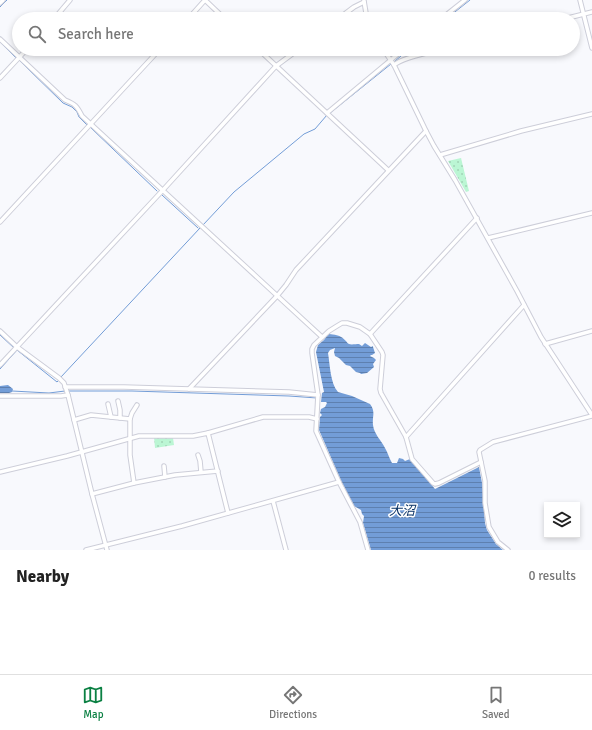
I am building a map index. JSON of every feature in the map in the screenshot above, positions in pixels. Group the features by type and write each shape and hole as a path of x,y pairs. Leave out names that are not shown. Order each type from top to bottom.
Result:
{"street":[{"path":"0,3 3,0"},
{"path":"60,12 70,0"},
{"path":"194,12 205,0 218,12"},
{"path":"450,12 465,0"},
{"path":"580,0 592,48"},
{"path":"347,12 364,1 366,12"},
{"path":"580,15 592,12"},
{"path":"0,40 12,51"},
{"path":"0,222 153,56"},
{"path":"265,56 388,170"},
{"path":"0,366 276,66 290,56"},
{"path":"388,56 426,131 456,180 546,344 592,415 493,442 480,450 479,452 485,480 485,503 489,527 498,542 508,550"},
{"path":"328,114 392,63 398,56"},
{"path":"392,63 416,56"},
{"path":"0,78 19,57 65,100 73,103 90,124 322,337"},
{"path":"440,155 521,131 592,114"},
{"path":"189,389 277,296 296,270 426,131"},
{"path":"488,238 592,213"},
{"path":"370,334 477,218"},
{"path":"406,437 524,305"},
{"path":"368,550 360,522 339,482 316,431 318,397 312,349 314,345 329,331 342,323 360,326 370,334 379,347 383,355 380,388 381,392 406,437 412,459 430,481 435,484 439,483 481,462"},
{"path":"0,331 17,347 60,379 66,388 107,550"},
{"path":"546,344 592,332"},
{"path":"66,388 189,389 289,392 318,397"},
{"path":"0,396 61,396 67,394"},
{"path":"118,401 120,418"},
{"path":"108,404 111,417"},
{"path":"134,483 130,455 130,419 137,405"},
{"path":"74,420 91,415 130,419"},
{"path":"0,472 67,456 139,436 193,436 263,417 317,418"},
{"path":"208,432 228,513"},
{"path":"198,455 201,472"},
{"path":"164,466 165,477"},
{"path":"92,494 134,483 175,475 218,472"},
{"path":"86,550 273,501 339,482"},
{"path":"273,501 286,550"}],"green space":[{"path":"461,158 469,191 466,192 448,161"},
{"path":"154,437 173,438 174,445 155,448"}],"water":[{"name":"大沼","path":"328,334 340,336 350,344 359,344 362,346 365,343 371,347 373,346 375,353 370,356 376,360 373,364 374,367 367,373 361,374 356,372 335,356 335,348 330,350 328,353 331,373 333,384 338,392 370,404 373,412 373,425 375,431 392,463 397,463 399,458 405,461 410,459 435,489 479,467 487,530 496,544 503,550 371,550 363,523 364,516 361,510 354,506 342,483 319,430 320,417 322,415 320,413 321,409 325,407 327,403 321,402 322,393 324,392 316,352 318,345"},
{"path":"8,385 13,389 12,392 0,393 0,386"}],"waterway":[{"path":"0,7 7,0"},
{"path":"455,12 470,0"},
{"path":"0,42 12,54"},
{"path":"394,62 401,56"},
{"path":"20,61 63,103 72,107 87,125"},
{"path":"330,113 391,64"},
{"path":"203,225 234,192 304,134 315,129 327,115"},
{"path":"90,127 157,191"},
{"path":"162,195 198,228"},
{"path":"61,377 200,228"},
{"path":"0,335 13,347"},
{"path":"0,369 17,350 57,382 59,380"},
{"path":"12,391 49,393 65,391"},
{"path":"68,391 132,391 317,398"}]}
